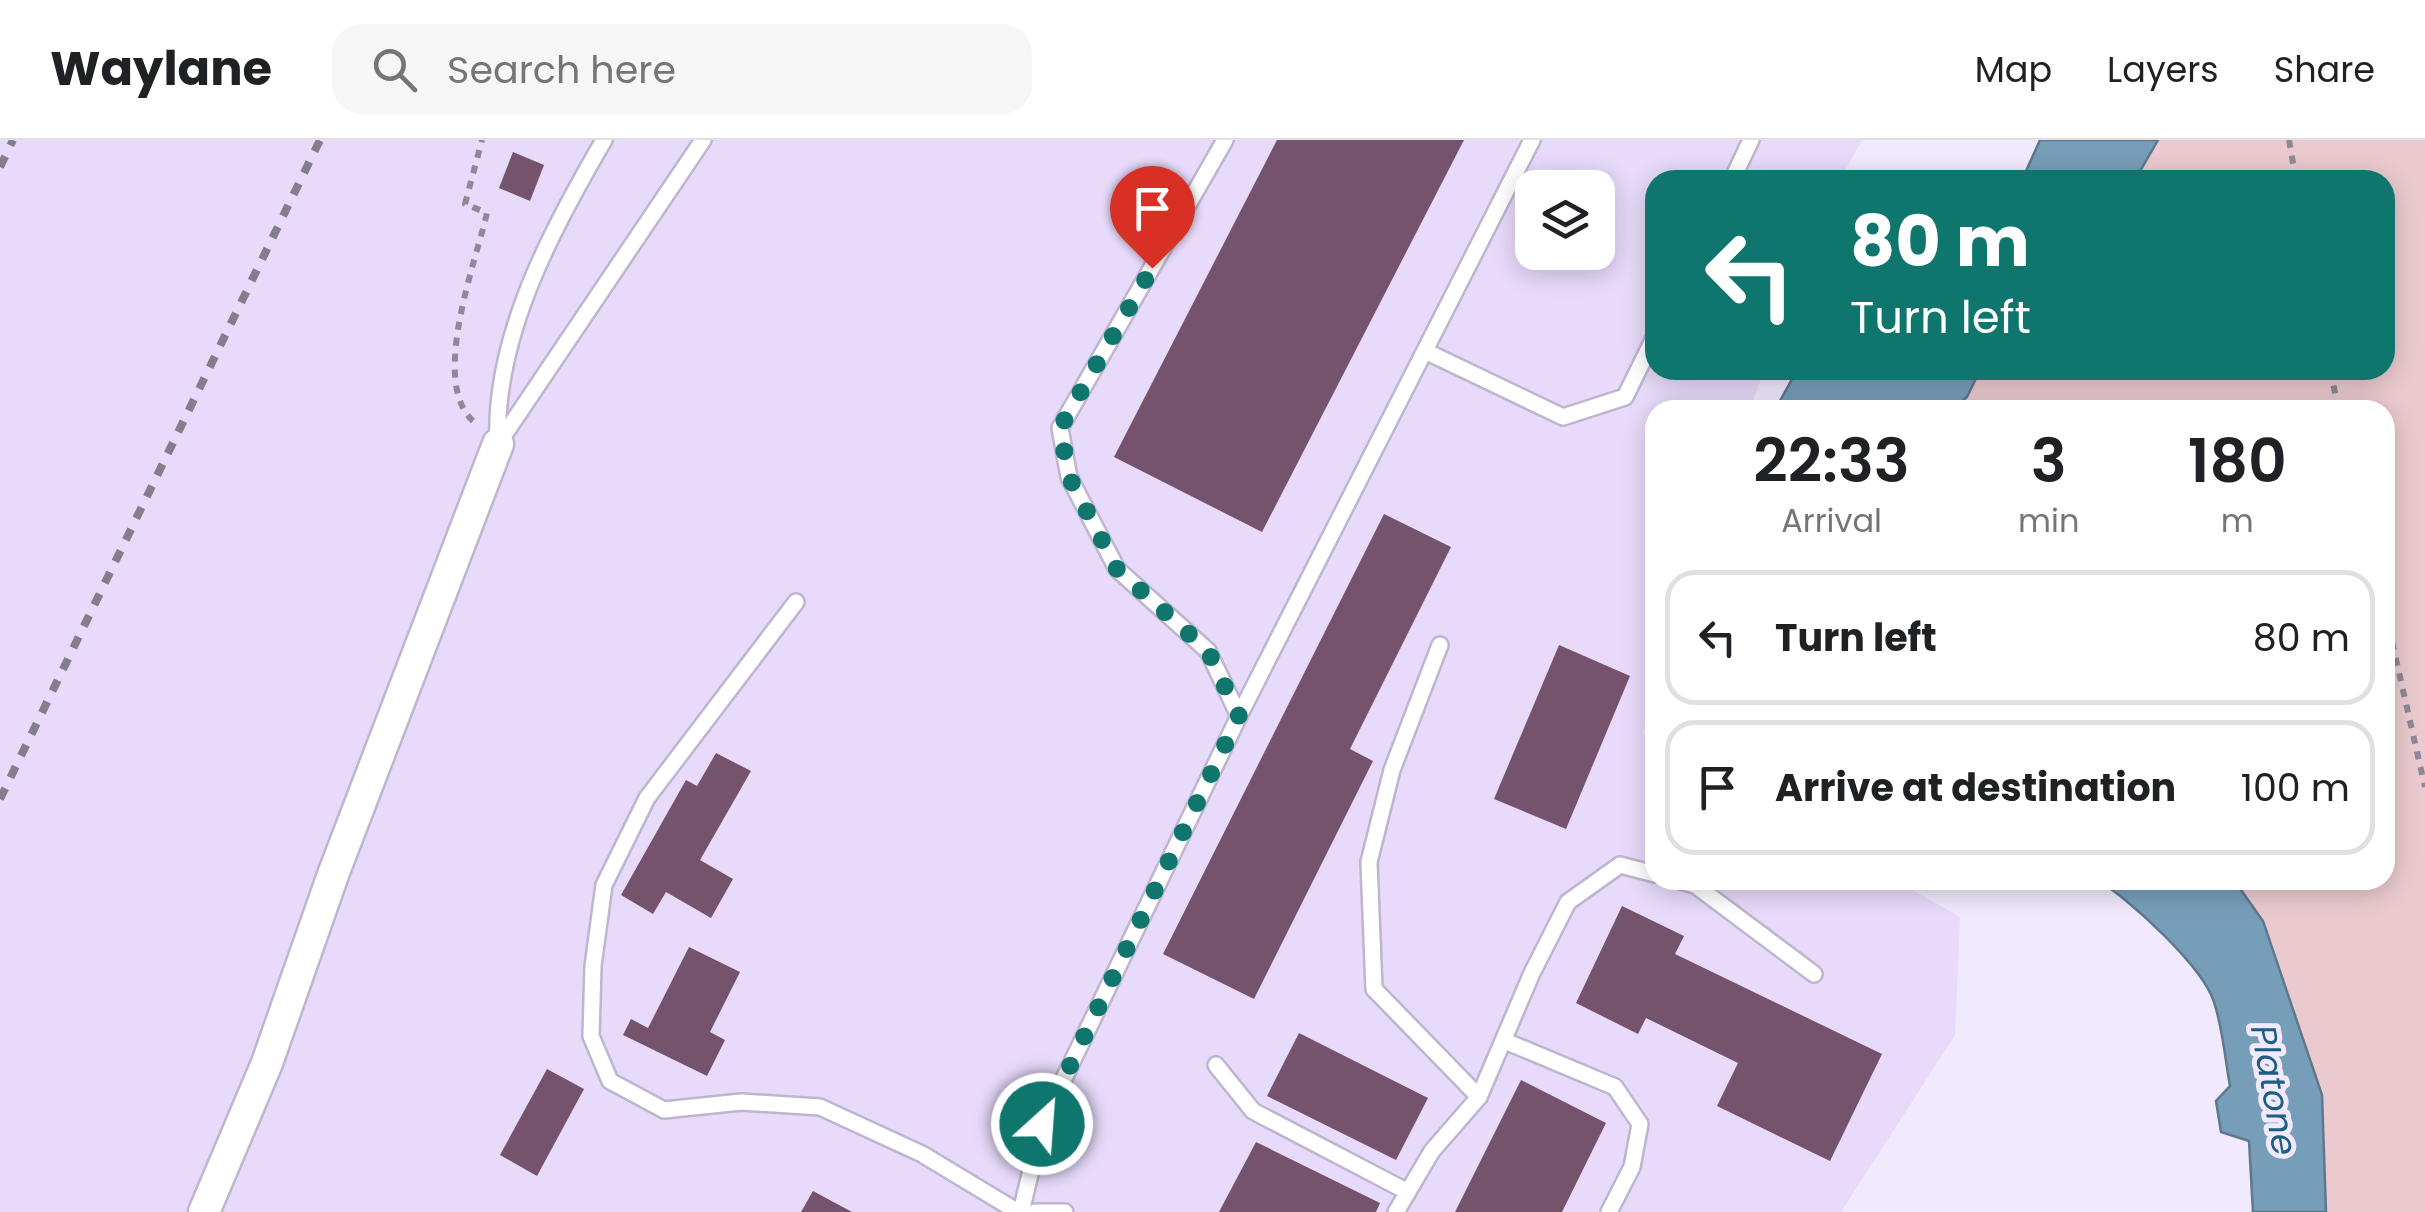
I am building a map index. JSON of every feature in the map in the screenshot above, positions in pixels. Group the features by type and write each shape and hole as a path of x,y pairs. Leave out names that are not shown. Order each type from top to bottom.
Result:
{"street":[{"path":"204,1212 268,1063 334,872 498,444"}],"lane":[{"path":"498,444 496,410 522,308 576,188 604,140"},
{"path":"498,444 703,140"},
{"path":"1225,140 1060,428 1069,477 1117,569 1208,651 1239,716"},
{"path":"796,602 647,798 604,886 593,966 591,1036 610,1082 664,1110 741,1102 820,1108 922,1154 1020,1212 1042,1124 1239,716 1532,140"},
{"path":"1736,170 1749,141"},
{"path":"1424,351 1564,417 1625,397 1645,356"},
{"path":"1440,644 1392,770 1369,862 1374,988 1479,1097"},
{"path":"1396,1212 1432,1151 1479,1097 1532,973 1568,902 1620,865 1645,871"},
{"path":"1703,890 1814,974"},
{"path":"1505,1041 1616,1087 1640,1124 1632,1167 1609,1212"},
{"path":"1216,1065 1252,1111 1408,1192"},
{"path":"1036,1212 1065,1212"}],"path":[{"path":"482,140 465,204 487,212 452,371 461,410 498,444"},
{"path":"2290,140 2294,170"},
{"path":"2395,655 2425,788"}],"shaded area":[{"path":"0,140 1862,140 1846,170 1645,170 1645,380 1760,380 1754,400 1645,400 1645,890 1913,890 1960,917 1955,1035 1841,1212 0,1212"},
{"path":"2158,140 2425,140 2425,1212 2326,1212 2322,1095 2263,921 2241,890 2395,890 2395,400 1964,400 1975,380 2395,380 2395,170 2141,170"}],"water":[{"path":"2040,140 2158,140 2141,170 2026,170"},
{"path":"1792,380 1975,380 1964,400 1780,400"},
{"name":"Platone","path":"2111,890 2241,890 2263,921 2322,1095 2326,1212 2253,1212 2249,1141 2221,1132 2216,1101 2230,1086 2214,1002 2181,953"}],"building":[{"path":"1277,140 1464,140 1262,532 1114,457"},
{"path":"513,152 544,165 530,201 499,188"},
{"path":"1384,514 1451,547 1350,749 1373,761 1254,999 1163,954"},
{"path":"1559,645 1630,676 1566,829 1494,799"},
{"path":"716,753 751,771 700,860 733,879 711,918 666,892 653,914 621,895 686,780 697,786"},
{"path":"1622,906 1684,936 1675,954 1882,1054 1830,1161 1717,1106 1738,1063 1646,1018 1638,1034 1576,1003"},
{"path":"689,947 740,972 710,1032 725,1040 707,1076 623,1035 631,1019 648,1028"},
{"path":"1299,1033 1428,1098 1396,1160 1267,1096"},
{"path":"547,1069 584,1089 537,1176 500,1155"},
{"path":"1521,1080 1606,1123 1562,1212 1455,1212"},
{"path":"1256,1142 1380,1203 1376,1212 1219,1212"},
{"path":"813,1191 852,1212 801,1212"}],"railway":[{"path":"0,167 13,140"},
{"path":"0,799 320,140"}],"route":[{"path":"1042,1124 1239,716 1208,651 1117,569 1069,477 1060,428 1152,268"}]}
